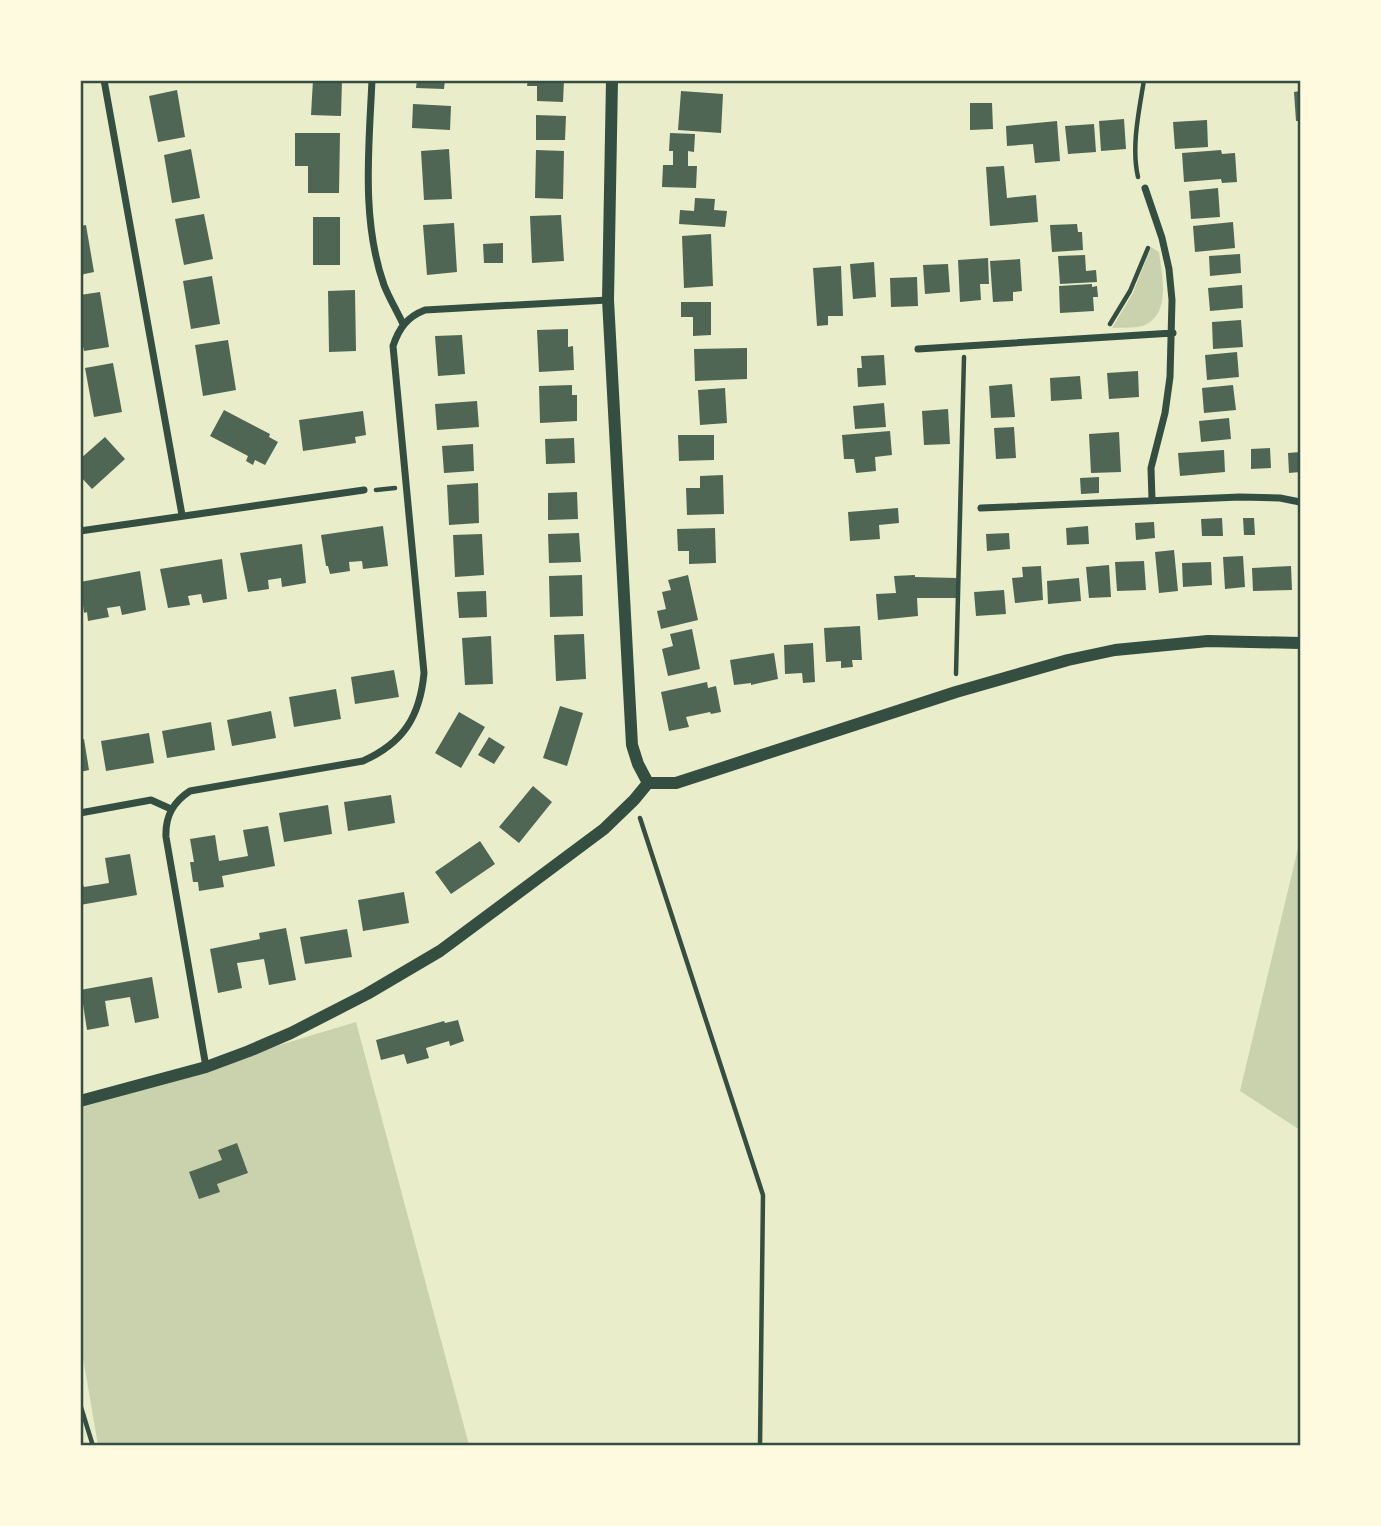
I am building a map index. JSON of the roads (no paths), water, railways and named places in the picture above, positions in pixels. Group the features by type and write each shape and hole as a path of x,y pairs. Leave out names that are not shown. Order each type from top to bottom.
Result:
{"street":[{"path":"104,80 182,515"},
{"path":"372,80 369,158 372,226 384,285 403,324"},
{"path":"612,80 608,300 632,746 648,783"},
{"path":"1145,188 1169,269 1172,333 1165,413 1151,468 1152,500"},
{"path":"206,1067 166,837 171,809 190,792 363,761 384,750 402,735 418,707 424,673 393,346 403,324 425,310 608,300"},
{"path":"918,349 1172,333"},
{"path":"80,531 364,490"},
{"path":"981,508 1241,497 1280,498 1300,502"},
{"path":"648,783 676,783 956,692 1068,660 1115,650 1208,641 1300,643"},
{"path":"80,1101 206,1067 291,1033 367,994 440,951 604,829 648,783"},
{"path":"80,813 151,800 171,809"}],"lane":[{"path":"80,1404 93,1446"}]}
